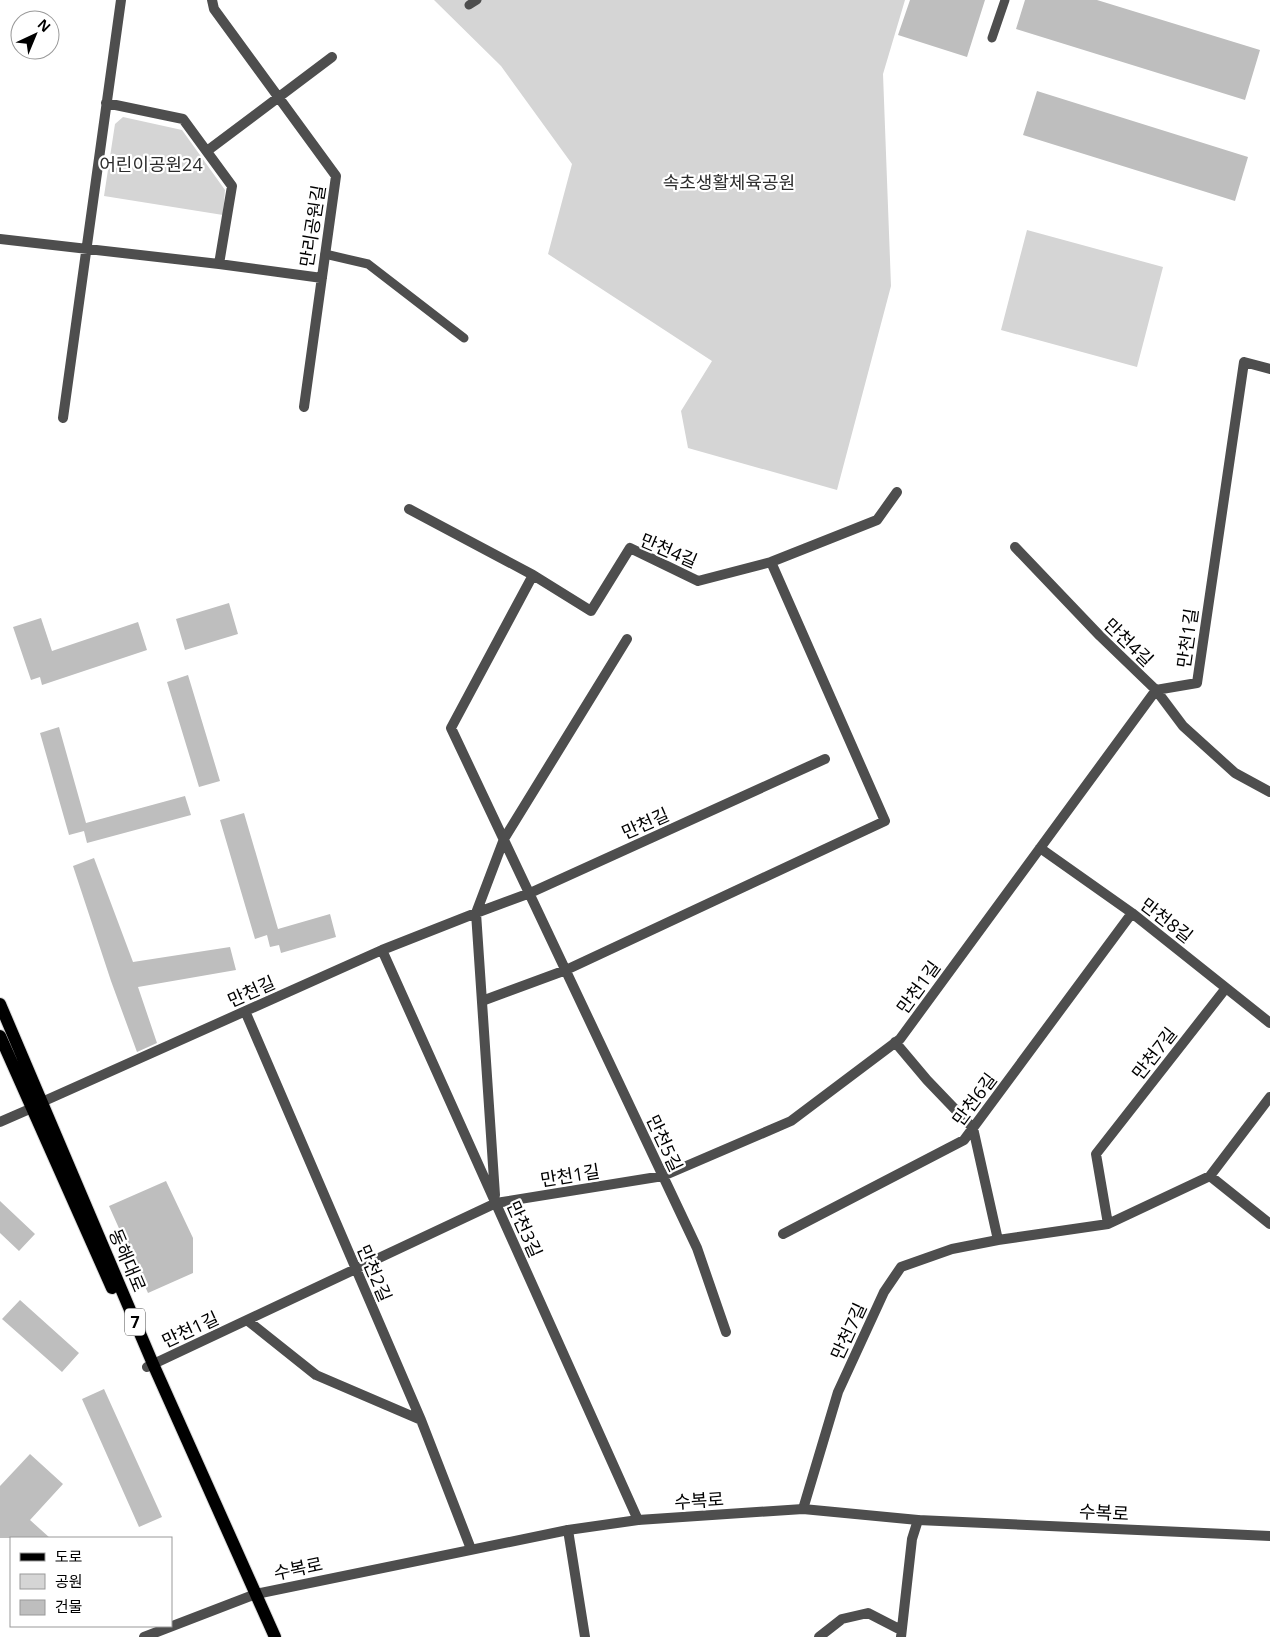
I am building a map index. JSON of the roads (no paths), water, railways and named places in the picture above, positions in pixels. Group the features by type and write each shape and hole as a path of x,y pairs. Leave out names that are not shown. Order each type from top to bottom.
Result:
{"main road":[{"name":"동해대로","path":"0,1004 37,1105 252,1595 266,1637"},
{"name":"동해대로","path":"0,1036 37,1105"},
{"name":"동해대로","path":"252,1595 276,1637"}],"street":[{"path":"63,418 121,0"},
{"name":"만리공원길","path":"0,239 219,264 322,278 336,176 214,9 212,0"},
{"path":"207,151 332,56"},
{"path":"106,103 183,119 232,186 219,264"},
{"path":"304,407 322,278"},
{"name":"만천1길","path":"150,1365 496,1204 663,1176 791,1120 900,1038 1156,690 1197,683 1244,362 1270,369"},
{"name":"만천4길","path":"533,575 591,611 630,548 698,580 771,562 877,520 897,492"},
{"path":"409,509 533,575 451,728 504,839"},
{"name":"만천4길","path":"1015,547 1100,636 1156,690 1182,726 1235,773 1270,792"},
{"path":"482,1001 566,970 885,821 771,562"},
{"path":"496,1204 476,913 504,839 627,639"},
{"name":"만천길","path":"0,1122 382,950 530,893 825,759"},
{"name":"만천5길","path":"504,839 697,1248 726,1332"},
{"name":"만천8길","path":"1040,848 1132,913 1270,1023"},
{"name":"만천6길","path":"783,1234 964,1140 1132,913"},
{"name":"만천3길","path":"382,950 638,1520"},
{"name":"만천7길","path":"1108,1224 1096,1154 1226,988"},
{"name":"만천2길","path":"245,1011 421,1420 471,1549"},
{"path":"895,1042 927,1080 973,1128 998,1240"},
{"name":"만천7길","path":"803,1509 838,1392 884,1292 901,1268 952,1249 998,1240 1108,1224 1210,1176 1270,1097"},
{"path":"1210,1176 1270,1224"},
{"name":"만천1길","path":"246,1320 316,1375 421,1420"},
{"name":"수복로","path":"172,1626 252,1595 568,1530 638,1520 803,1509 918,1520 1270,1536"},
{"path":"819,1637 842,1619 868,1613 901,1634 912,1539 918,1520"},
{"path":"568,1530 586,1637"},
{"name":"수복로","path":"144,1637 170,1627"}],"lane":[{"path":"992,38 1005,0"},
{"path":"325,254 368,264 464,338"}],"park label":[{"name":"어린이공원24","path":"151,164"},
{"name":"속초생활체육공원","path":"729,182"}]}
